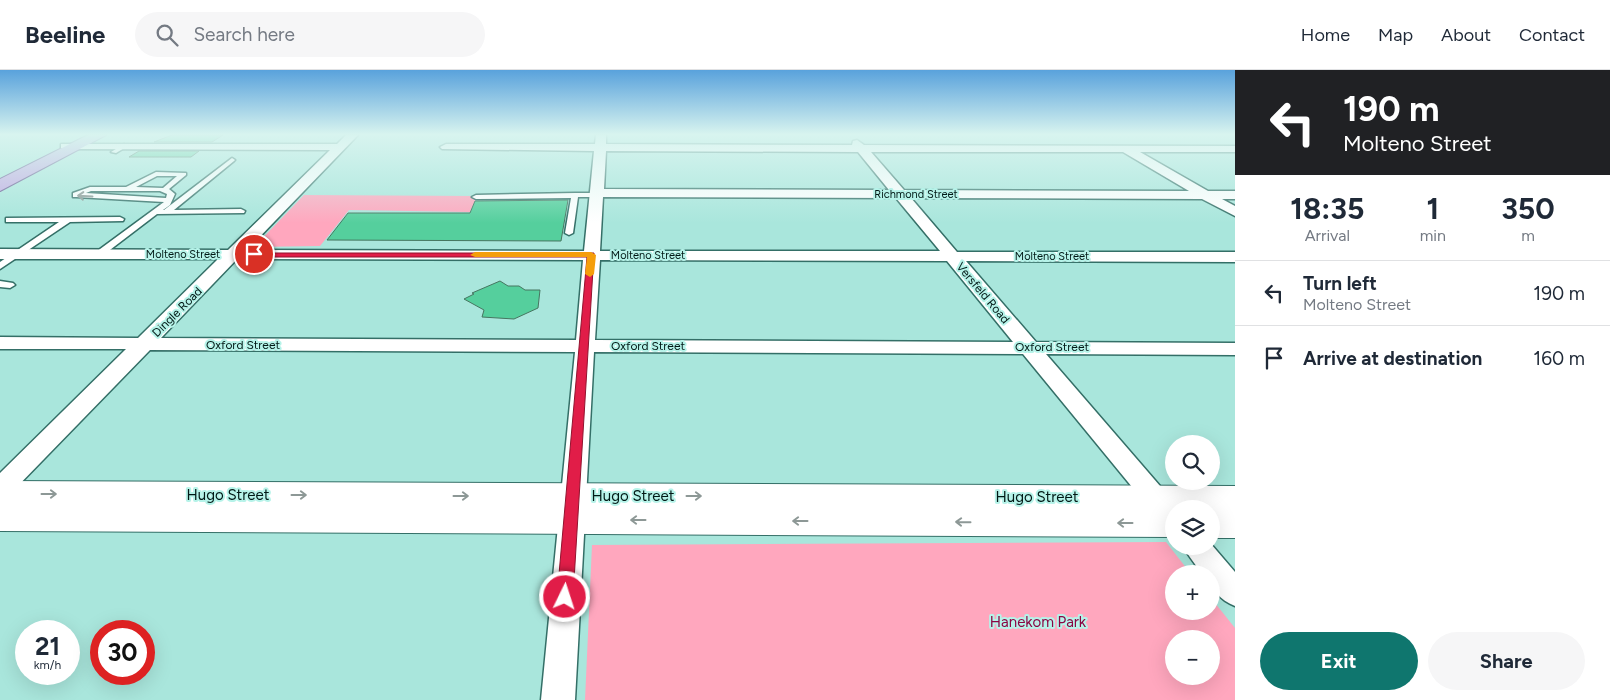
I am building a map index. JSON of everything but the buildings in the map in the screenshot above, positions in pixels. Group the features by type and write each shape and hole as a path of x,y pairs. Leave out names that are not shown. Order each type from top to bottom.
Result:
{"main road":[{"path":"0,179 30,164"},
{"path":"0,186 37,164"}],"street":[{"name":"Dingle Road","path":"0,488 323,164"},
{"path":"558,700 591,255 589,194 596,164"},
{"name":"Versfeld Road","path":"875,164 1165,510"},
{"path":"1152,164 1235,212"},
{"name":"Richmond Street","path":"589,194 1235,195"},
{"name":"Molteno Street","path":"0,254 1235,257"},
{"name":"Oxford Street","path":"0,343 1235,348"},
{"name":"Hugo Street","path":"0,493 571,507 1165,514"},
{"name":"Hugo Street","path":"1220,502 1235,499"},
{"name":"Hugo Street","path":"0,518 571,507"},
{"path":"1220,524 1235,524"},
{"path":"1203,555 1235,593"}],"lane":[{"path":"166,212 226,164"},
{"path":"115,196 156,174 184,174 164,190"},
{"path":"99,254 156,212 168,200 171,194 164,190 155,189 90,189 76,195 141,197 168,200"},
{"path":"141,197 153,193 155,189"},
{"path":"476,197 589,194 569,233"},
{"path":"156,212 241,210"},
{"path":"8,220 120,219"},
{"path":"0,266 68,220"},
{"path":"0,284 10,285"}],"green space":[{"path":"304,195 477,196 470,212 349,210 320,246 254,247"},
{"name":"Hanekom Park","path":"1165,542 1165,555 1176,555 1184,565 1165,565 1165,620 1220,620 1220,609 1235,628 1235,700 585,700 592,545"}],"slow traffic":[{"path":"475,255 591,255 590,274"}],"route":[{"path":"254,254 591,255 565,597"}]}
